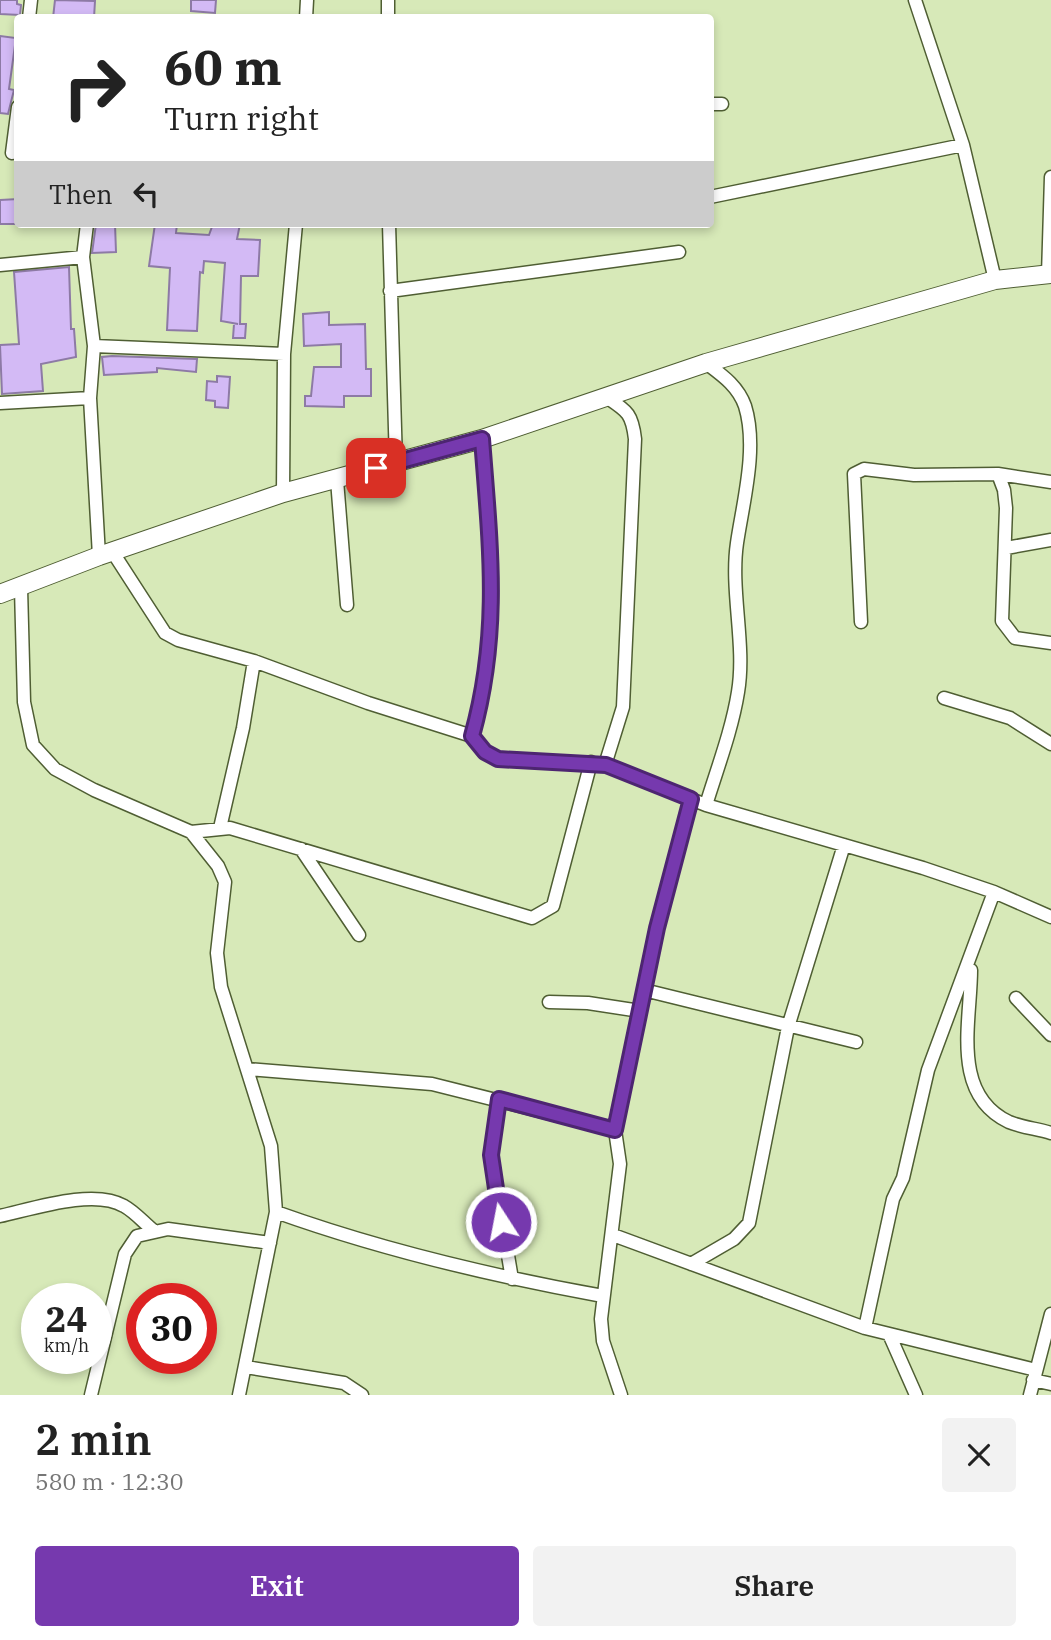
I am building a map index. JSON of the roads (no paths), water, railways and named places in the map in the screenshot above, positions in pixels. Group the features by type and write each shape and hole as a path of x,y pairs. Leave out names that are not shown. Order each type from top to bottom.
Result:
{"street":[{"path":"915,0 963,145 995,281"},
{"path":"10,153 14,130"},
{"path":"714,196 963,145"},
{"path":"0,594 22,588 106,553 283,493 482,439 706,363 995,281 1049,274 1051,177"},
{"path":"87,228 83,257 94,346 90,398 106,553 165,633 190,645 254,661 368,703 472,736 485,752 498,759 591,762 606,765 706,805 994,892 1051,917"},
{"path":"283,493 284,354 296,228"},
{"path":"389,228 396,463"},
{"path":"390,291 679,252"},
{"path":"0,265 83,257"},
{"path":"94,346 284,354"},
{"path":"706,363 732,383 740,396 745,407 748,447 747,498 737,545 738,691 706,805"},
{"path":"606,397 627,411 633,420 635,439 623,707 606,765"},
{"path":"0,403 90,398"},
{"path":"472,736 485,692 492,628 493,594 482,439"},
{"path":"861,622 854,474 864,469 914,475 998,474 1051,482"},
{"path":"998,474 1004,490 1006,548 1002,621 1015,638 1051,643"},
{"path":"337,480 347,605"},
{"path":"1006,548 1051,540"},
{"path":"22,588 24,702 33,745 55,769 94,790 191,832 218,866 225,882 217,953 221,987 271,1146 276,1212 239,1395"},
{"path":"220,828 243,728 254,661"},
{"path":"944,698 1010,718 1051,744"},
{"path":"191,832 230,828 533,918 554,906 591,762"},
{"path":"621,1395 603,1341 603,1296 613,1235 620,1164 615,1130 644,990 691,799"},
{"path":"691,1264 734,1239 749,1223 788,1027 844,845"},
{"path":"301,849 359,935"},
{"path":"865,1328 893,1199 903,1178 928,1070 994,892"},
{"path":"971,959 967,1059 977,1093 985,1105 1009,1122 1051,1133"},
{"path":"644,990 856,1042"},
{"path":"1016,998 1051,1035"},
{"path":"549,1002 588,1003 640,1011"},
{"path":"248,1069 432,1084 615,1130"},
{"path":"499,1099 491,1155 512,1279"},
{"path":"0,1216 61,1202 98,1199 123,1205 154,1231"},
{"path":"276,1212 334,1233 512,1279 603,1296"},
{"path":"91,1395 125,1254 137,1236 168,1229 270,1243"},
{"path":"613,1235 865,1328 1034,1375 1051,1384"},
{"path":"1030,1395 1051,1314"},
{"path":"889,1334 916,1395"},
{"path":"246,1367 344,1383 362,1395"}]}
